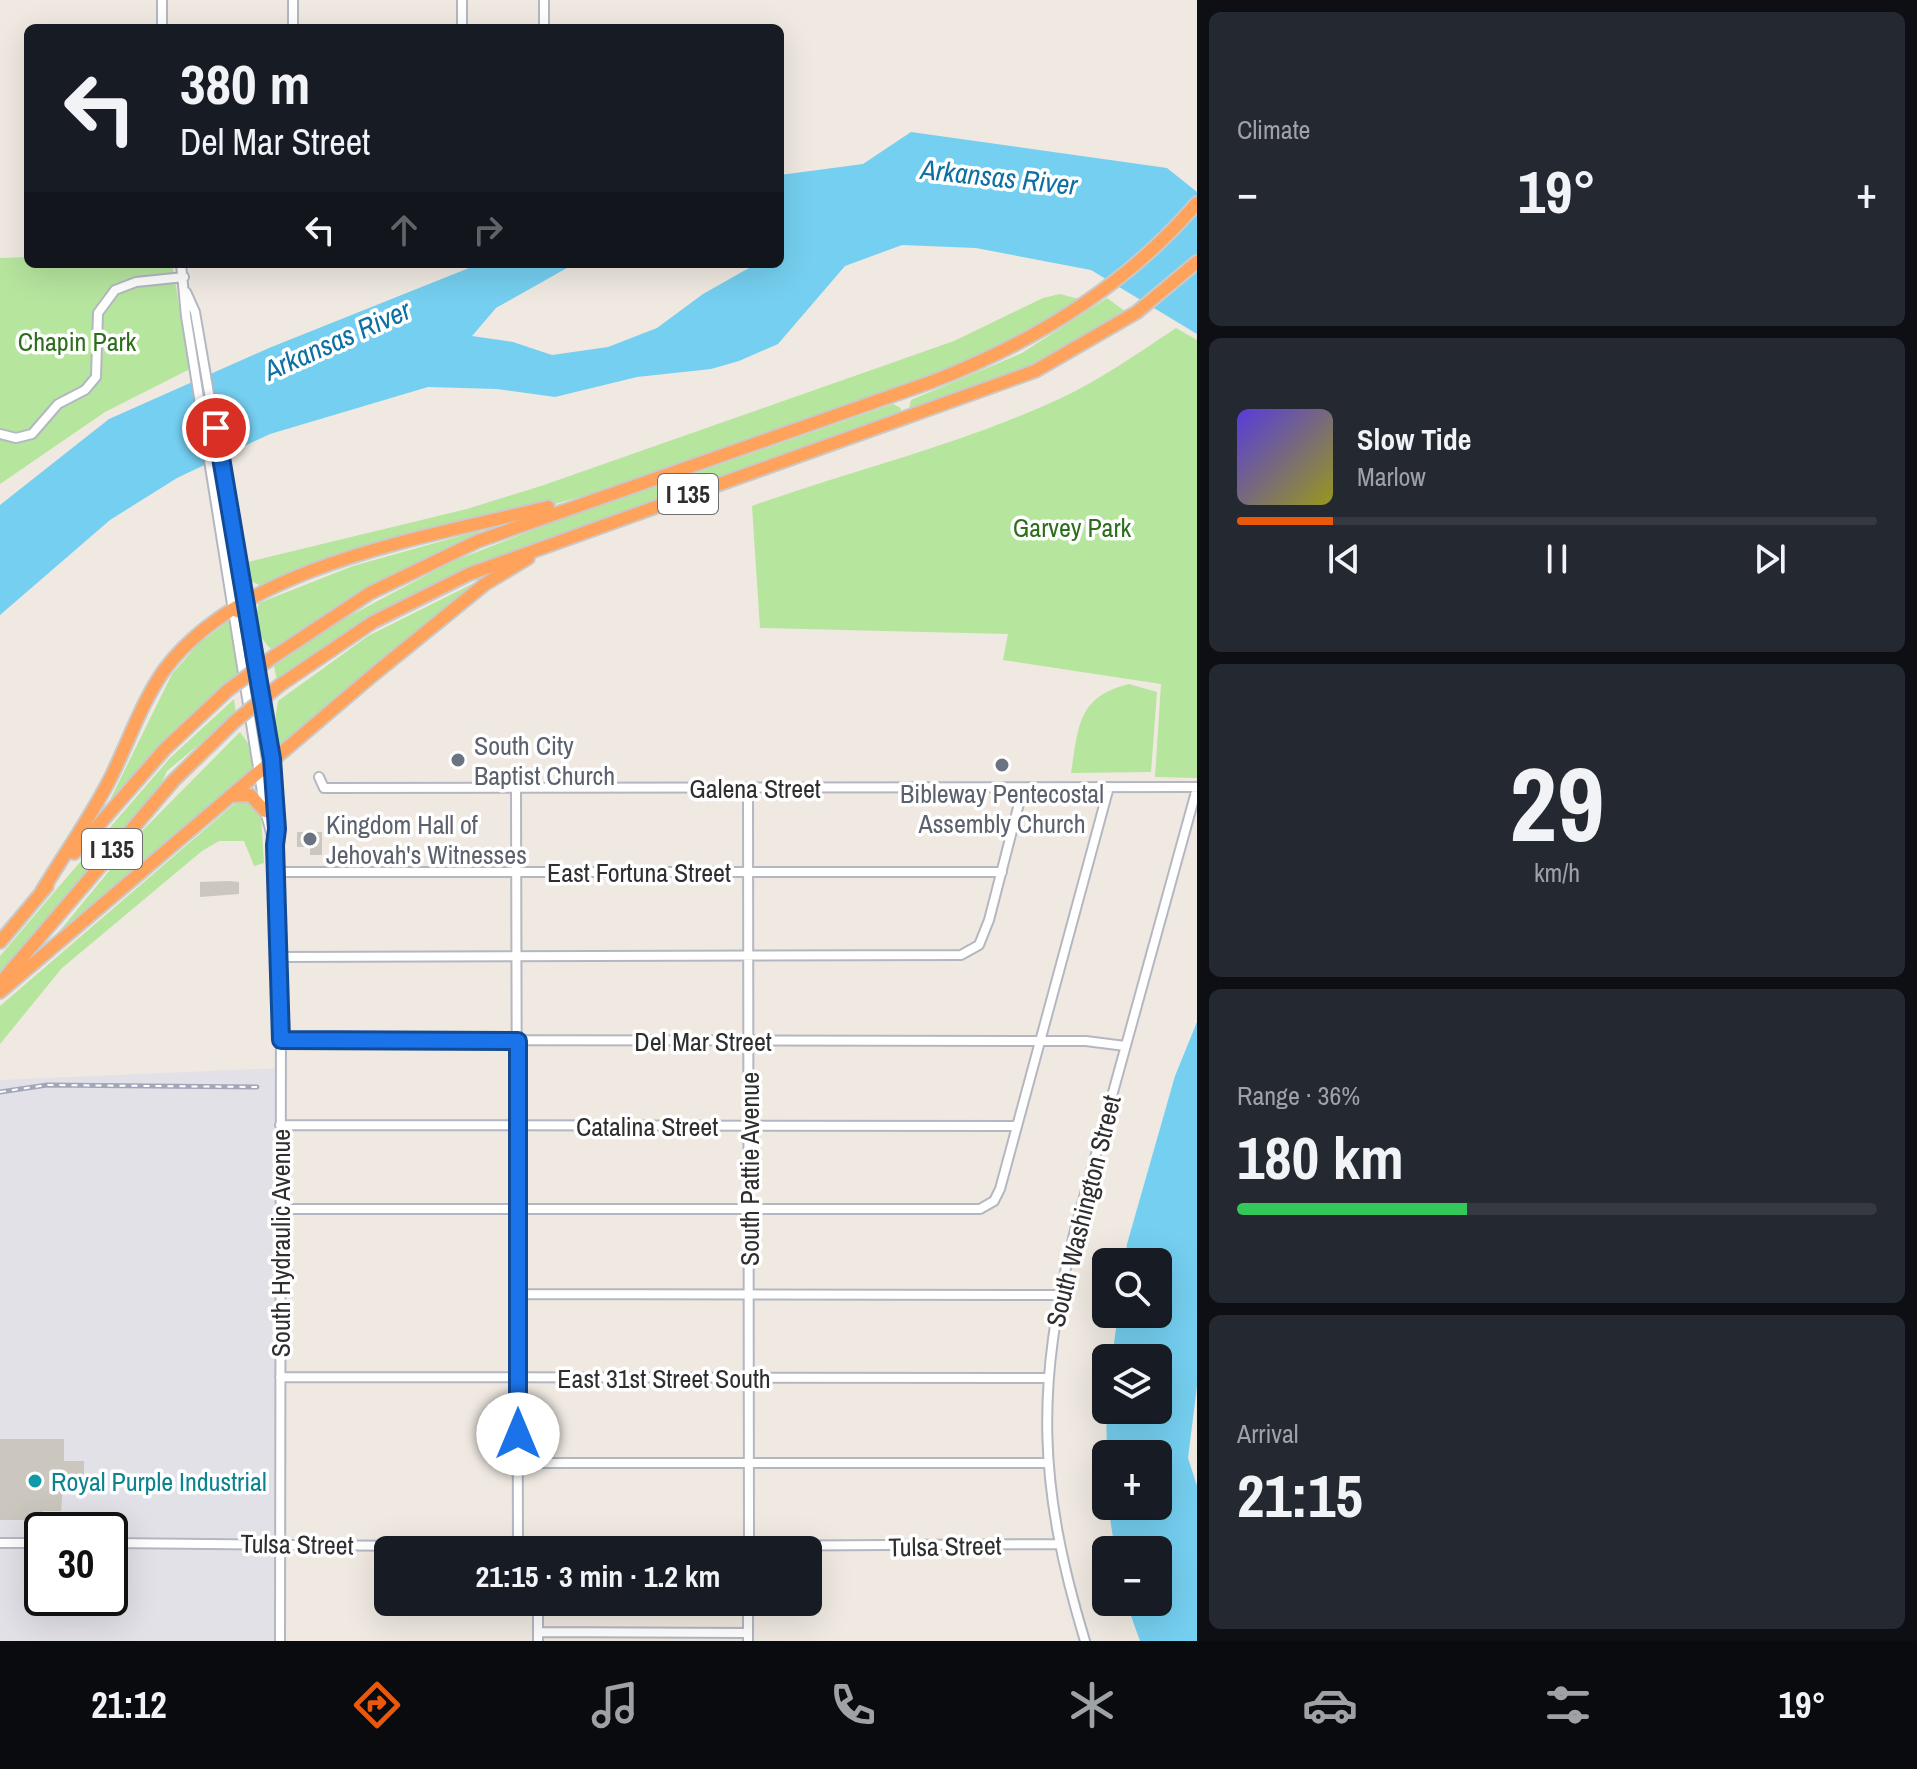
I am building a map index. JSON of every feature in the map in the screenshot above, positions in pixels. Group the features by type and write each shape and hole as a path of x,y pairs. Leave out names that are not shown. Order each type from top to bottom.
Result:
{"highway":[{"name":"I 135","path":"0,942 165,749 228,690 323,621 426,564 536,519 971,367 1029,339 1085,304 1155,248 1197,203"},
{"name":"I 135","path":"0,984 174,780 234,722 328,649 437,587 604,524 1005,385 1110,329 1154,299 1197,262"},
{"path":"42,891 110,780 163,673 176,656 224,614 235,610 246,600 366,553 617,491"},
{"path":"0,992 272,759 485,584 511,566 604,524"},
{"path":"235,610 250,623"},
{"path":"230,796 250,795 265,811"}],"street":[{"path":"162,0 162,24"},
{"path":"293,0 293,24"},
{"path":"462,0 462,24"},
{"path":"544,0 544,24"},
{"name":"South Hydraulic Avenue","path":"182,268 186,316 216,486 265,811 275,845"},
{"path":"0,434 16,438 32,434 58,404 85,390 96,377 98,313 115,290 136,282 184,277"},
{"name":"South Hydraulic Avenue","path":"186,292 195,312 250,623 272,759 277,829 281,1040 280,1641"},
{"name":"Galena Street","path":"319,777 324,788 1197,788"},
{"path":"279,1209 966,1210 988,1205 1000,1189 1109,787"},
{"path":"516,788 518,1536"},
{"name":"South Pattie Avenue","path":"748,788 749,1536"},
{"path":"280,957 966,954 981,941 1023,788"},
{"name":"South Washington Street","path":"1085,1641 1059,1544 1047,1463 1048,1378 1058,1295 1197,788"},
{"name":"East Fortuna Street","path":"276,872 1002,872"},
{"name":"Del Mar Street","path":"281,1040 1094,1041 1125,1046"},
{"name":"Catalina Street","path":"280,1125 1015,1126"},
{"path":"517,1294 1058,1295"},
{"name":"East 31st Street South","path":"280,1377 1048,1378"},
{"path":"518,1463 1047,1463"},
{"path":"0,1543 24,1543"},
{"name":"Tulsa Street","path":"128,1543 374,1545"},
{"name":"Tulsa Street","path":"822,1548 1059,1544"},
{"path":"538,1636 748,1637 748,1616"}],"shaded area":[{"path":"281,1068 281,1641 0,1641 0,1080"}],"green space":[{"name":"Chapin Park","path":"24,257 24,268 173,268 190,369 105,412 0,484 0,258"},
{"path":"1060,294 1079,299 1054,318 999,348 941,372 597,492 263,587 251,581 248,562 467,509 544,485 954,341 1043,298"},
{"path":"1107,298 1126,312 1013,376 909,409 911,400 1022,353"},
{"name":"Garvey Park","path":"1176,328 1197,340 1197,778 1155,777 1161,684 1003,660 1008,634 760,628 752,506 1020,416 1088,384"},
{"path":"893,404 901,408 900,414 507,553 417,593 349,632 277,681 274,666 340,621 451,562 546,525"},
{"path":"485,529 359,591 271,649 260,633 257,622 259,603 353,566"},
{"path":"486,577 279,747 275,721 278,701 368,636"},
{"path":"230,620 241,672 186,722 105,810 172,674 198,644"},
{"path":"1129,684 1157,692 1151,772 1071,773 1079,728 1090,705 1112,690"},
{"path":"234,699 236,714 167,771 157,793 0,978 0,956 170,758"},
{"path":"240,732 252,749 256,768 48,945 142,831"},
{"path":"239,800 256,806 261,817 264,863 254,866 244,841 219,841 202,851 62,968 0,1044 0,1006"}],"water":[{"name":"Arkansas River","path":"911,132 1167,168 1197,192 1197,334 1091,270 976,248 902,245 845,266 778,344 739,361 711,369 637,377 555,397 497,389 428,387 270,434 177,478 110,520 0,615 0,505 109,419 269,348 469,268 567,268 496,308 472,336 513,342 552,355 608,347 657,328 703,294 749,268 784,268 784,174 863,164"},
{"path":"1197,1022 1197,1386 1188,1458 1197,1486 1197,1641 1140,1641 1131,1616 1172,1616 1172,1536 1113,1536 1110,1520 1172,1520 1172,1440 1107,1440 1106,1424 1172,1424 1172,1344 1114,1344 1116,1328 1172,1328 1172,1248 1127,1248 1175,1076"}],"building":[{"name":"Kingdom Hall of Jehovah's Witnesses","path":"297,832 322,832 322,855 310,855 310,847 297,847"},
{"path":"200,882 239,882 239,894 200,897"},
{"name":"Royal Purple Industrial","path":"0,1439 64,1439 64,1461 84,1461 84,1477 71,1478 71,1484 63,1484 61,1511 24,1512 24,1520 0,1520"}],"railway":[{"path":"0,1092 47,1085 257,1087"}],"place":[{"name":"South City Baptist Church","path":"458,760"},
{"name":"Bibleway Pentecostal Assembly Church","path":"1002,765"},
{"name":"Kingdom Hall of Jehovah's Witnesses","path":"310,839"},
{"name":"Royal Purple Industrial","path":"35,1481"}],"route":[{"path":"216,428 272,759 277,812 275,845 281,1040 518,1041 518,1434"}]}
